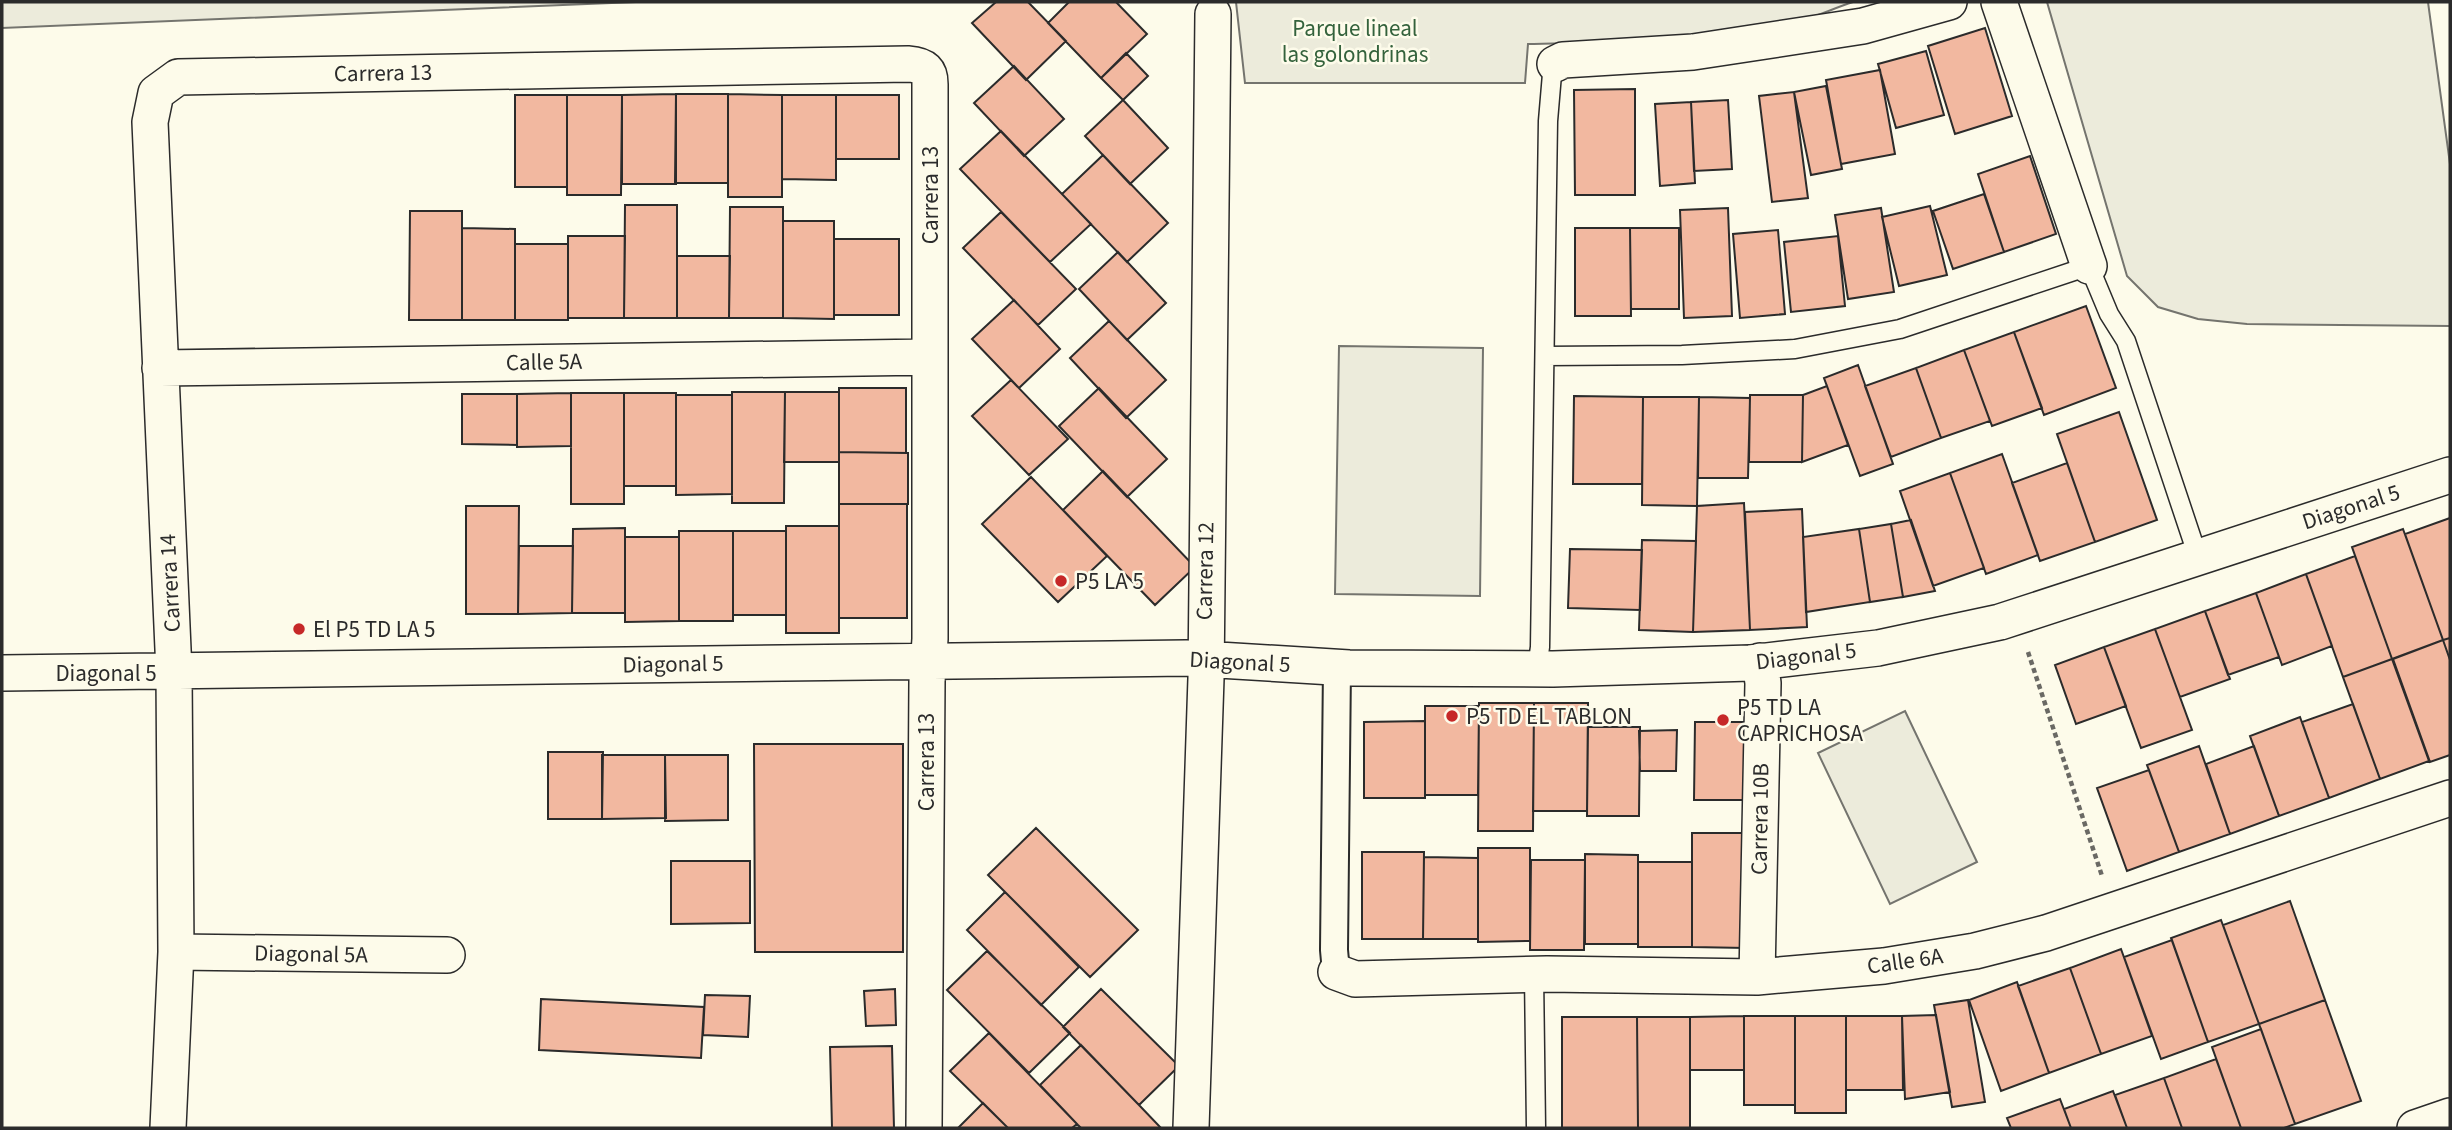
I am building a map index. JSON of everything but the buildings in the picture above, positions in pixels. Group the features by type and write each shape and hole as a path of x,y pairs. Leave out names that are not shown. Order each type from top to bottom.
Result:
{"street":[{"path":"1555,64 1563,60 1693,52 1851,27 1949,2"},
{"path":"1999,2 2089,266"},
{"name":"Carrera 12","path":"1191,1128 1206,659 1213,14"},
{"name":"Carrera 13","path":"150,122 156,93 178,77 920,64 927,69 930,77 929,662 923,1128"},
{"name":"Carrera 14","path":"150,122 174,673 176,952 168,1128"},
{"name":"Calle 5A","path":"160,368 929,357"},
{"name":"Diagonal 5","path":"2,673 1206,659 1337,667 1537,668 1773,662 1878,648 2000,622 2450,475"},
{"name":"Carrera 10B","path":"1757,977 1763,683 1760,661"},
{"path":"1336,972 1337,667"},
{"name":"Calle 6A","path":"1336,972 1355,979 1534,974 1757,977 1884,966 1975,951 2046,933 2450,798"},
{"name":"Diagonal 5A","path":"176,952 447,955"},
{"path":"2415,1128 2450,1116"}],"lane":[{"path":"1537,668 1540,647 1548,121 1555,64"},
{"path":"1545,356 1682,355 1795,349 1900,328 2089,266 2109,314 2126,341 2198,557"},
{"path":"1534,974 1536,1128"}],"path":[{"path":"2016,617 2113,910"}],"green space":[{"path":"2,2 636,2 2,28"},
{"name":"Parque lineal las golondrinas","path":"1236,2 1853,2 1797,22 1730,33 1663,39 1528,44 1525,83 1245,83"},
{"path":"2047,2 2428,2 2450,164 2450,326 2247,324 2198,319 2158,307 2127,276"},
{"path":"1339,346 1483,348 1480,596 1335,594"},
{"path":"1905,711 1977,862 1890,904 1818,753"}],"place":[{"name":"P5 LA 5","path":"1061,581"},
{"name":"El P5 TD LA 5","path":"299,629"},
{"name":"P5 TD EL TABLON","path":"1452,716"},
{"name":"P5 TD LA CAPRICHOSA","path":"1723,720"}]}
